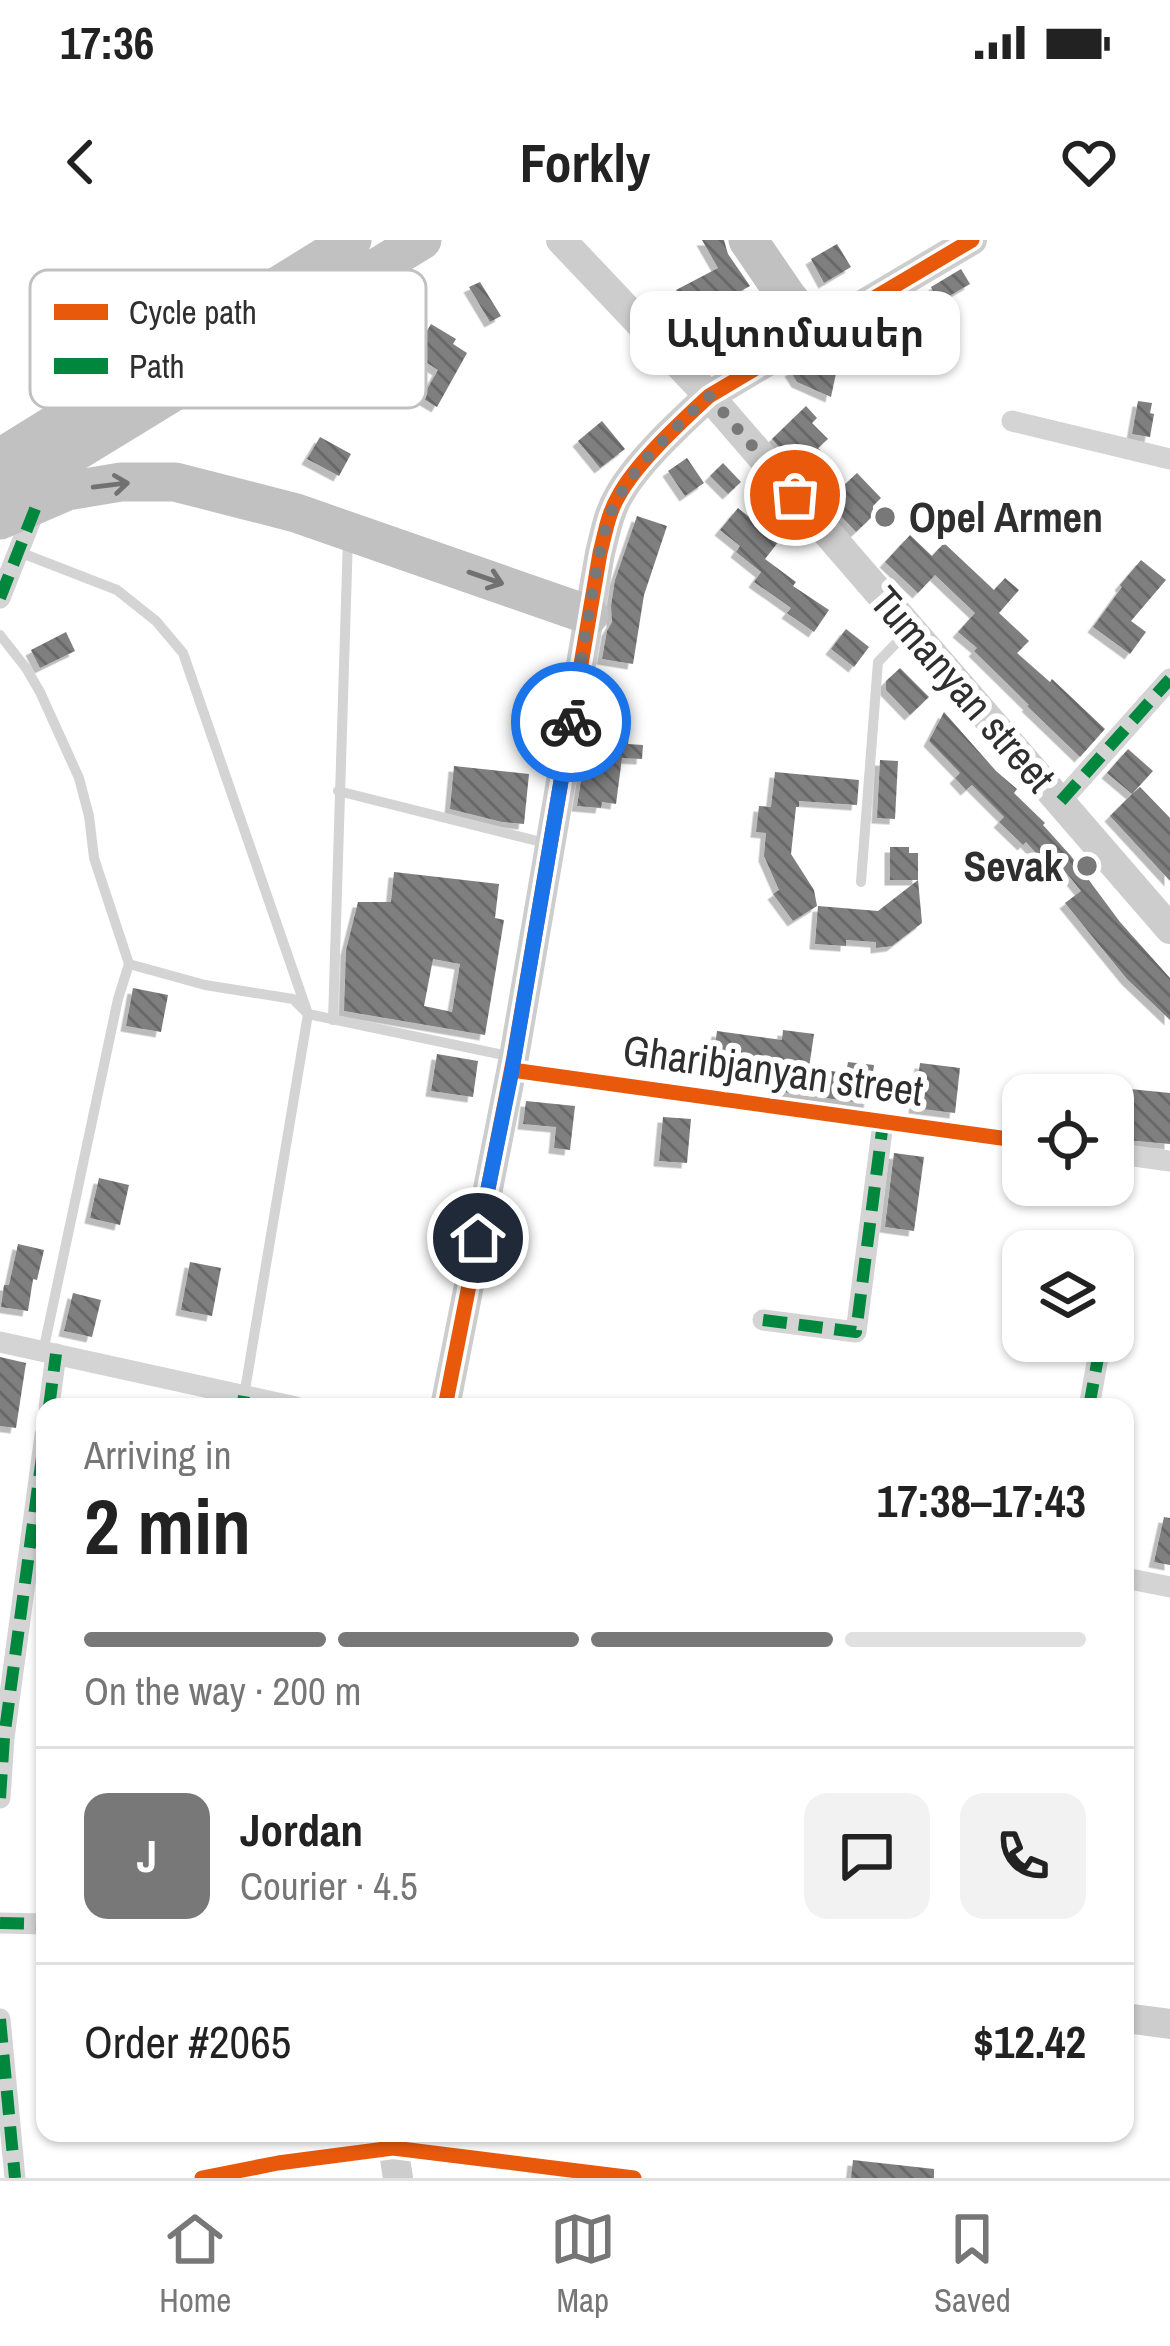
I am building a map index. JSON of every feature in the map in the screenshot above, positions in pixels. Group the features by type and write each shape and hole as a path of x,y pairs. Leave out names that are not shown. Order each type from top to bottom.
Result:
{"highway":[{"path":"318,270 352,240"},
{"path":"360,270 422,240"},
{"path":"748,240 815,332"},
{"path":"0,458 93,408"},
{"path":"10,536 18,501 142,408"},
{"path":"18,501 121,482 175,482 296,513 589,615"}],"street":[{"name":"Tumanyan street","path":"561,240 709,396 1170,929"},
{"path":"447,1398 513,1063 600,553 618,496 709,396 938,249 972,240"},
{"path":"1012,422 1170,458"},
{"path":"0,598 10,536"},
{"path":"1060,801 1170,679"},
{"name":"Gharibjanyan street","path":"513,1063 1002,1138"},
{"path":"763,1320 856,1332 883,1123"},
{"path":"1134,1156 1170,1161"},
{"path":"0,1342 231,1398"},
{"path":"49,1353 49,1398"},
{"path":"1091,1398 1097,1362"},
{"path":"0,1798 36,1502"},
{"path":"1134,1580 1170,1587"},
{"path":"0,1923 36,1924"},
{"path":"0,2019 15,2178"},
{"path":"1134,2019 1170,2024"},
{"path":"202,2178 278,2164 394,2153 634,2178"}],"lane":[{"path":"333,1020 348,531"},
{"path":"10,536 117,590 156,621 183,653 308,1014 244,1398"},
{"path":"860,882 878,662 910,628"},
{"path":"0,635 40,692 79,778 94,858 129,964 118,999 49,1353"},
{"path":"338,791 550,844"},
{"path":"129,964 205,985 293,999 308,1014 513,1063"}],"building":[{"path":"702,240 724,240 750,286 691,318 676,290 718,268"},
{"path":"837,244 851,267 824,283 811,259"},
{"path":"961,269 970,284 939,302 931,287"},
{"path":"480,282 501,316 490,322 469,287"},
{"path":"908,319 929,348 906,364 885,335"},
{"path":"431,324 456,339 453,344 467,353 437,407 426,400 438,370 426,362 426,332"},
{"path":"833,349 839,359 831,397 797,382 790,371"},
{"path":"1138,401 1152,403 1150,437 1132,434"},
{"path":"806,406 817,418 812,423 828,439 818,448 826,456 805,477 772,439"},
{"path":"602,421 625,449 600,468 578,441"},
{"path":"320,437 351,454 339,476 307,459"},
{"path":"687,458 704,483 685,496 668,471"},
{"path":"723,463 741,482 728,494 710,476"},
{"path":"857,473 881,498 873,506 873,516 856,532 827,501"},
{"path":"738,508 779,541 765,559 796,582 793,586 829,610 814,632 787,613 791,608 754,582 761,572 736,552 740,546 720,530"},
{"path":"637,516 667,526 644,595 633,664 602,659 612,622 615,580"},
{"path":"910,535 932,556 944,543 994,590 1005,578 1019,590 999,613 1029,641 1017,653 1105,729 1080,757 958,632 975,613 935,575 918,593 885,562"},
{"path":"1141,560 1166,580 1131,621 1146,632 1130,654 1093,627"},
{"path":"846,629 869,647 854,667 831,649"},
{"path":"66,632 75,651 40,668 31,650"},
{"path":"900,668 929,697 910,715 886,690 886,681"},
{"path":"944,712 1017,789 1014,793 1045,823 1120,922 1170,978 1170,1020 1127,979 1065,903 1081,891 1060,865 1053,872 1026,842 1023,845 999,822 1004,817 972,785 966,790 955,778 960,773 929,741"},
{"path":"589,732 629,735 628,744 643,745 642,759 622,758 616,804 602,802 601,808 577,806"},
{"path":"1128,749 1153,771 1132,794 1107,773"},
{"path":"880,760 898,761 895,819 877,818"},
{"path":"454,766 529,774 524,824 450,809"},
{"path":"775,772 859,780 857,805 799,801 796,807 791,854 814,890 817,906 793,921 773,894 779,890 764,856 766,833 756,832 759,806 771,807"},
{"path":"1140,787 1170,818 1170,881 1110,816"},
{"path":"890,847 909,847 909,853 918,853 918,880 890,880"},
{"path":"394,872 499,884 495,918 504,920 485,1035 344,1011 346,950 358,902 391,902","holes":["433,959 460,964 452,1012 424,1006"]},
{"path":"918,880 922,923 892,946 876,948 876,942 846,940 846,946 815,944 818,906 878,911"},
{"path":"133,988 168,995 161,1032 126,1026"},
{"path":"783,1030 814,1034 809,1068 846,1073 848,1062 874,1065 869,1104 775,1091 776,1082 711,1073 717,1031 782,1040"},
{"path":"437,1054 478,1061 473,1097 431,1091"},
{"path":"920,1063 960,1068 955,1113 914,1108"},
{"path":"1134,1089 1170,1093 1170,1144 1134,1141"},
{"path":"526,1101 575,1106 570,1150 554,1148 556,1127 523,1124"},
{"path":"663,1117 691,1119 687,1163 659,1161"},
{"path":"894,1153 924,1157 914,1231 885,1227"},
{"path":"99,1178 129,1185 120,1225 90,1218"},
{"path":"18,1244 44,1250 28,1311 1,1307"},
{"path":"190,1262 221,1268 212,1316 181,1310"},
{"path":"73,1293 101,1300 92,1337 64,1331"},
{"path":"0,1357 26,1363 16,1428 0,1426"},
{"path":"1164,1517 1170,1518 1170,1565 1154,1562"},
{"path":"853,2160 934,2169 934,2178 851,2178"}],"marked path":[{"path":"0,598 37,504"},
{"path":"1061,801 1170,679"},
{"path":"763,1320 856,1332 883,1123"},
{"path":"50,1398 56,1354"},
{"path":"1091,1398 1097,1362"},
{"path":"0,1798 36,1502"},
{"path":"0,1923 36,1924"},
{"path":"0,2019 15,2178"}],"cycle path":[{"path":"447,1398 514,1057 600,553 615,504 647,457 709,396 972,240"},
{"path":"512,1070 1002,1138"},
{"path":"202,2178 393,2148 634,2178"}],"way so far":[{"path":"571,722 608,520 618,496 680,423 709,396 795,495"}],"place":[{"name":"Ավտոմասեր","path":"795,495"},
{"name":"Opel Armen","path":"885,517"},
{"name":"Sevak","path":"1087,866"}],"route":[{"path":"478,1238 512,1070 571,722"}]}
